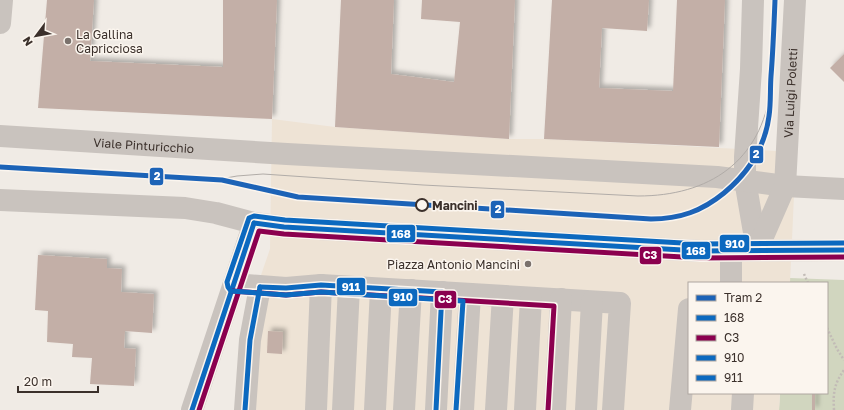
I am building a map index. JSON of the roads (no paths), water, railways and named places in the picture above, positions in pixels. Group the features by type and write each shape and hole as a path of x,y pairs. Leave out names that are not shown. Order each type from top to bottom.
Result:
{"street":[{"path":"0,23 2,0"},
{"path":"753,0 751,69 745,146 745,180 758,250"},
{"name":"Via Luigi Poletti","path":"758,250 785,186 795,0"},
{"name":"Viale Pinturicchio","path":"0,136 287,154 717,177 745,180"},
{"path":"745,180 785,186 844,189"},
{"path":"0,200 185,208 216,213 254,223 292,228 684,250 844,250"},
{"path":"192,410 254,223"},
{"path":"730,282 731,250"},
{"path":"234,284 286,288 321,285 620,303 613,410"},
{"path":"316,410 321,285"},
{"path":"245,410 250,340 260,287"},
{"path":"343,410 349,287"},
{"path":"375,410 381,289"},
{"path":"404,410 411,290"},
{"path":"436,410 442,292"},
{"path":"463,410 470,294"},
{"path":"496,410 503,296"},
{"path":"525,410 531,298"},
{"path":"555,410 561,299"},
{"path":"586,410 592,302"},
{"path":"680,410 688,320"},
{"path":"742,410 743,394"}],"tram line":[{"name":"2","path":"0,167 222,180 298,197 651,219 681,216 707,205 733,185 754,159 764,138 770,111 775,0"},
{"path":"215,180 237,176 263,174 423,185 638,196 664,194 687,190 709,181 727,170 743,155 756,136 765,114 771,88"}],"place":[{"name":"La Gallina Capricciosa","path":"68,41"},
{"name":"Mancini","path":"422,205"},
{"name":"Piazza Antonio Mancini","path":"528,264"}]}
